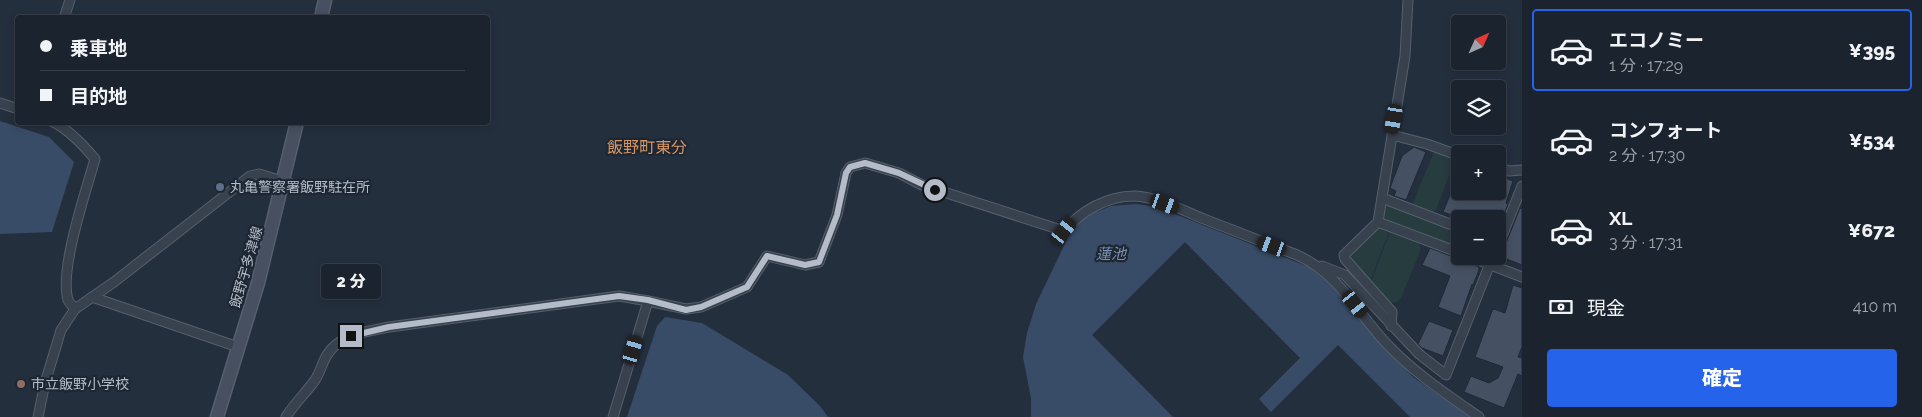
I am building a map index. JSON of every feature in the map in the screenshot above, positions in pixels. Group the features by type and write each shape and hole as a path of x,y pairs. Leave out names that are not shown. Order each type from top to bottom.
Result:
{"main road":[{"path":"322,15 325,0"},
{"name":"飯野宇多津線","path":"217,417 288,182 297,125"}],"street":[{"path":"65,15 70,0"},
{"path":"1391,326 1392,312 1345,259 1344,255 1378,222 1405,56 1408,0"},
{"path":"0,103 15,108"},
{"path":"58,125 95,159 70,248 67,282 68,300 75,309"},
{"path":"1392,135 1451,153"},
{"path":"286,417 294,404 315,380 327,355 338,341 363,332 619,296 648,300 686,310 701,307 747,287 767,256 805,265 819,262 837,215 846,173 850,167 865,163 899,173 930,188 1064,231 1079,215 1101,203 1121,197 1134,196 1151,199 1345,276 1419,354 1446,375 1490,265"},
{"path":"1506,170 1522,170"},
{"path":"38,417 45,383 61,330 75,309 114,282 250,176 259,174 288,182"},
{"path":"1506,225 1522,186"},
{"path":"1382,198 1451,225"},
{"path":"1378,222 1451,250"},
{"path":"1313,262 1339,286 1385,342 1406,363 1425,380 1479,417"},
{"path":"1501,265 1522,277"},
{"path":"92,297 238,347"},
{"path":"613,417 648,300"}],"green space":[{"path":"1436,151 1451,157 1451,171 1436,210 1431,213 1412,205 1433,154"},
{"path":"1392,205 1451,228 1451,244 1386,219 1383,215 1387,206"},
{"path":"1377,228 1389,232 1370,281 1349,256"},
{"path":"1390,232 1418,242 1421,249 1401,298 1396,302 1390,303 1371,282"}],"water":[{"path":"0,121 49,137 74,162 52,232 0,234"},
{"name":"蓮池","path":"1136,204 1157,207 1309,267 1330,284 1376,339 1413,377 1470,417 1410,417 1338,345 1271,412 1259,399 1300,358 1185,242 1092,335 1173,417 1031,417 1031,398 1023,357 1027,333 1036,304 1074,225 1094,213 1111,206"},
{"path":"665,317 702,323 788,375 820,406 828,417 627,417 657,326"}],"building":[{"path":"1414,147 1426,152 1406,200 1394,196 1396,191 1390,188 1402,156"},
{"path":"1506,178 1513,181 1506,210 1451,210 1451,215 1443,212 1451,192 1451,200 1506,200"},
{"path":"1520,208 1522,209 1522,265 1506,259 1506,243"},
{"path":"1430,248 1451,256 1451,265 1474,265 1479,267 1461,316 1438,307 1450,276 1422,265"},
{"path":"1513,285 1522,288 1522,347 1518,357 1522,358 1522,376 1518,374 1504,408 1464,392 1471,376 1489,383 1498,378 1503,367 1475,357 1492,311 1494,309 1505,313"},
{"path":"1429,321 1453,330 1443,356 1422,348 1418,344"}],"place":[{"name":"丸亀警察署飯野駐在所","path":"220,187"},
{"name":"市立飯野小学校","path":"21,384"}],"district":[{"name":"飯野町東分","path":"647,147"}],"route":[{"path":"351,336 389,327 619,296 648,300 686,310 701,307 747,287 767,256 805,265 819,262 837,215 846,173 850,167 865,163 899,173 935,190"}]}
